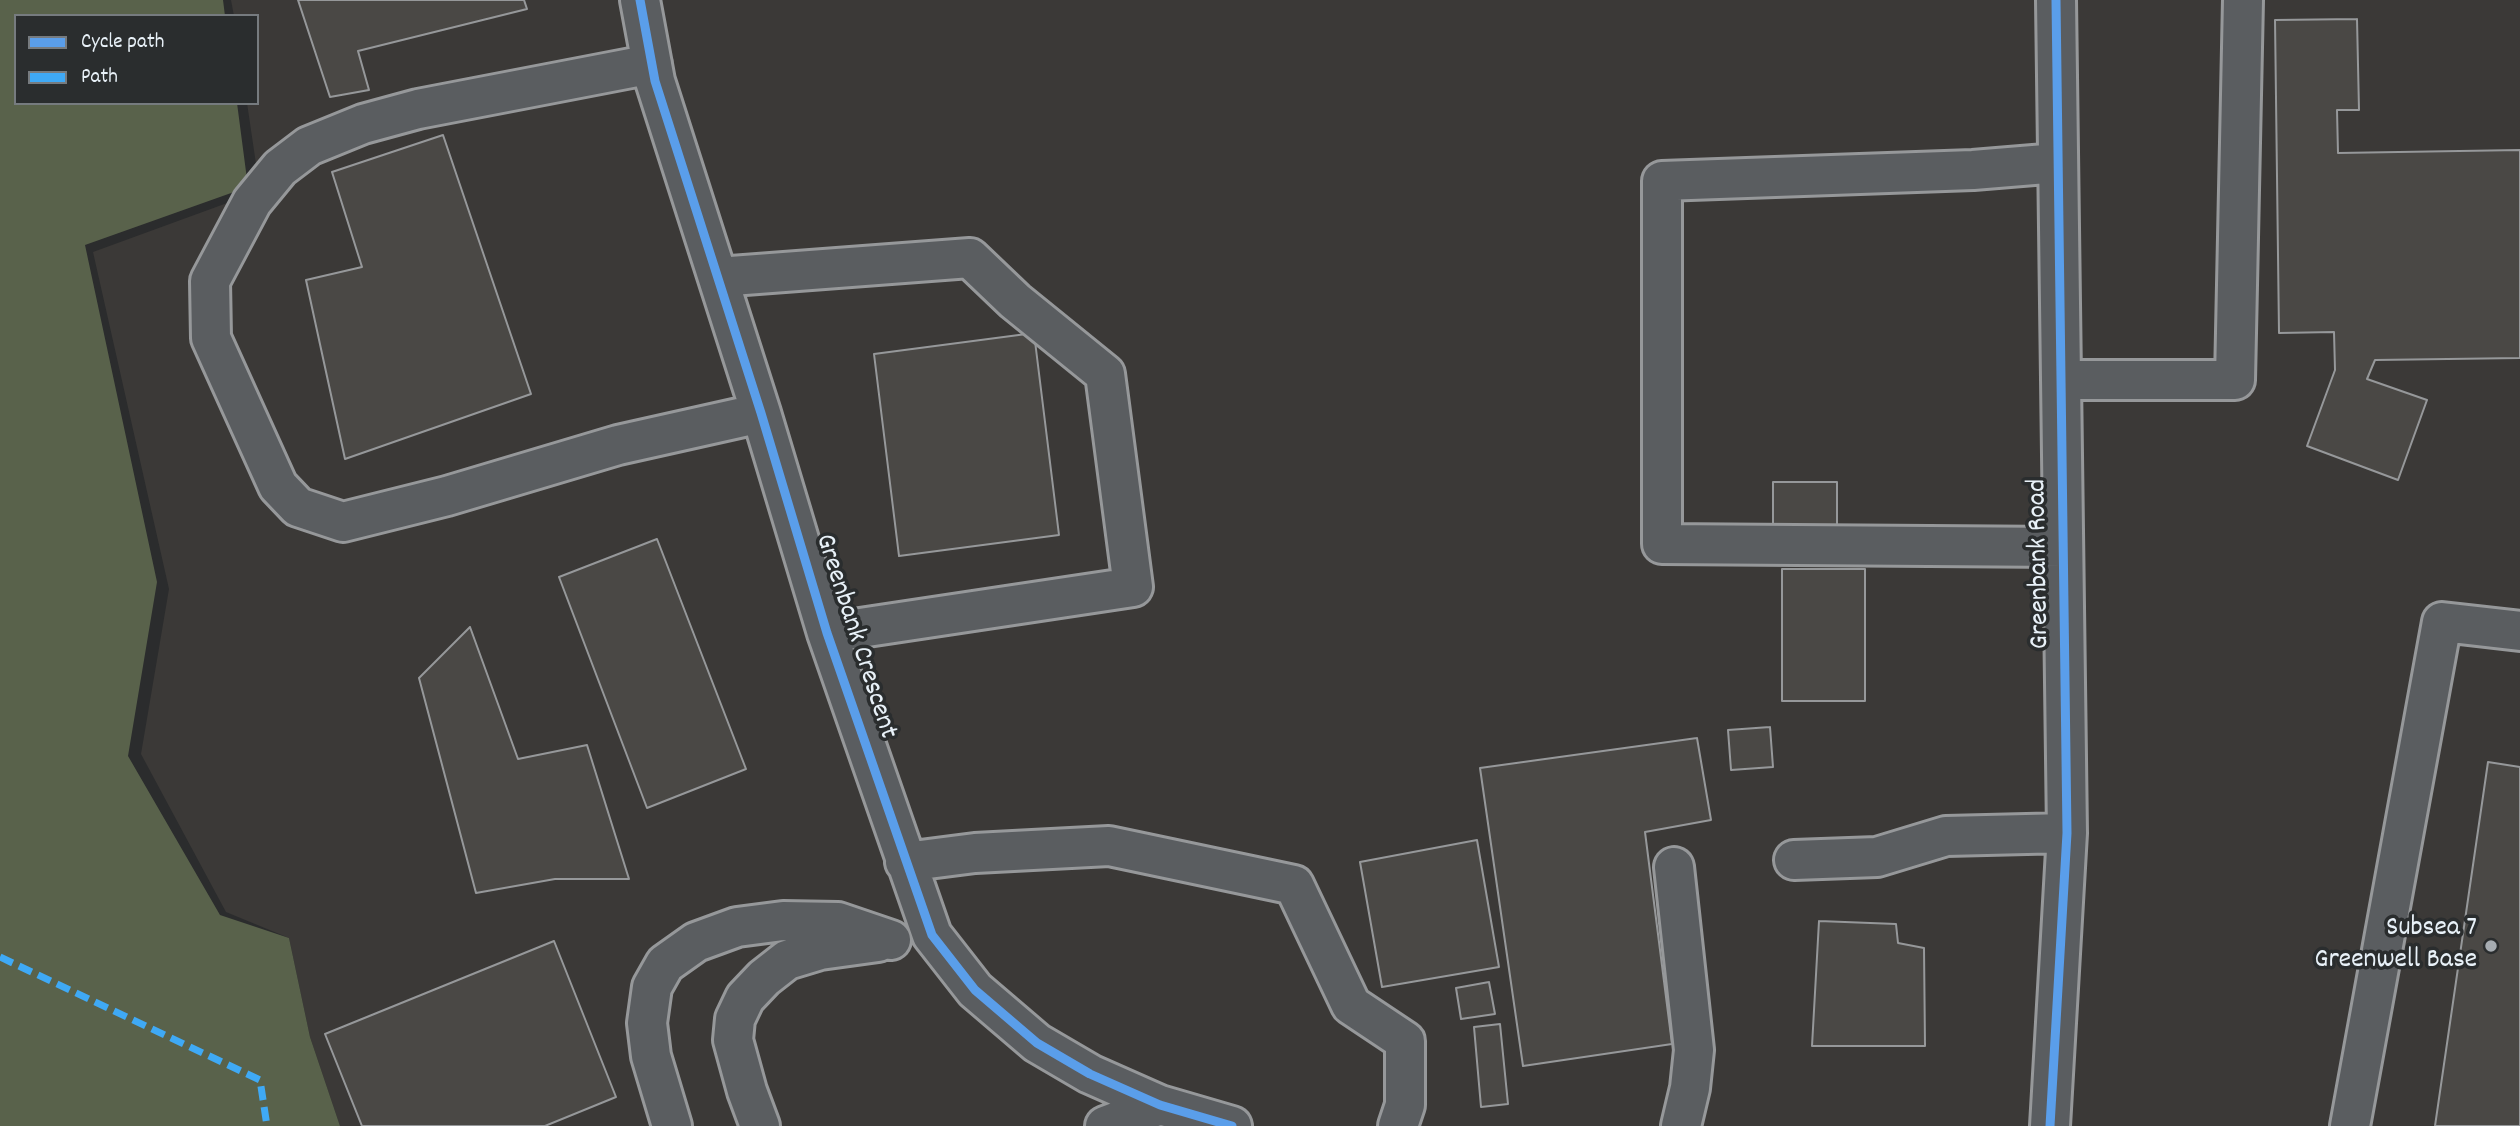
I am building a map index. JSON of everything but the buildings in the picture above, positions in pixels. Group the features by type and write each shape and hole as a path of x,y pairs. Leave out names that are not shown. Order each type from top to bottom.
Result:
{"street":[{"name":"Greenbank Crescent","path":"640,0 652,64 827,633 932,935 975,990 1037,1043 1090,1074 1160,1105 1216,1124"},
{"name":"Greenbank Road","path":"2050,1126 2067,833 2056,0"},
{"path":"2061,380 2235,380 2243,0"},
{"path":"652,64 418,109 363,124 309,146 280,168 252,201 210,281 211,338 278,486 298,507 343,522 447,496 618,445 761,413"},
{"path":"2058,163 1973,170 1662,181 1662,544 2063,547"},
{"path":"718,277 970,258 1015,301 1105,374 1133,587 827,633"},
{"path":"2350,1126 2442,622 2520,631"},
{"path":"1794,860 1877,857 1946,836 2067,833"},
{"path":"905,862 975,853 1109,846 1294,885 1352,1005 1405,1041 1405,1105 1398,1126"},
{"path":"1674,867 1694,1050 1690,1088 1681,1126"},
{"path":"672,1126 654,1067 647,1023 652,987 666,964 696,942 737,928 783,921 838,922 891,940"},
{"path":"760,1126 733,1040 735,1019 745,998 787,960 820,950 932,935"},
{"path":"1105,1126 1160,1105"}],"shaded area":[{"path":"231,0 2520,0 2520,1126 340,1126 310,1037 289,938 226,912 141,754 169,589 93,252 260,191 247,105 259,105 259,14 234,14"}],"green space":[{"path":"0,0 223,0 225,14 14,14 14,105 237,105 248,187 85,245 157,582 128,756 220,915 289,938 310,1037 340,1126 0,1126"}],"marked path":[{"path":"0,957 260,1080 267,1126"}],"cycle path":[{"path":"640,0 655,81 761,413 827,633 932,935 975,990 1037,1043 1090,1074 1160,1105 1232,1126"},
{"path":"2050,1126 2067,833 2056,0"}],"place":[{"name":"Subsea 7 Greenwell Base","path":"2491,946"}]}
